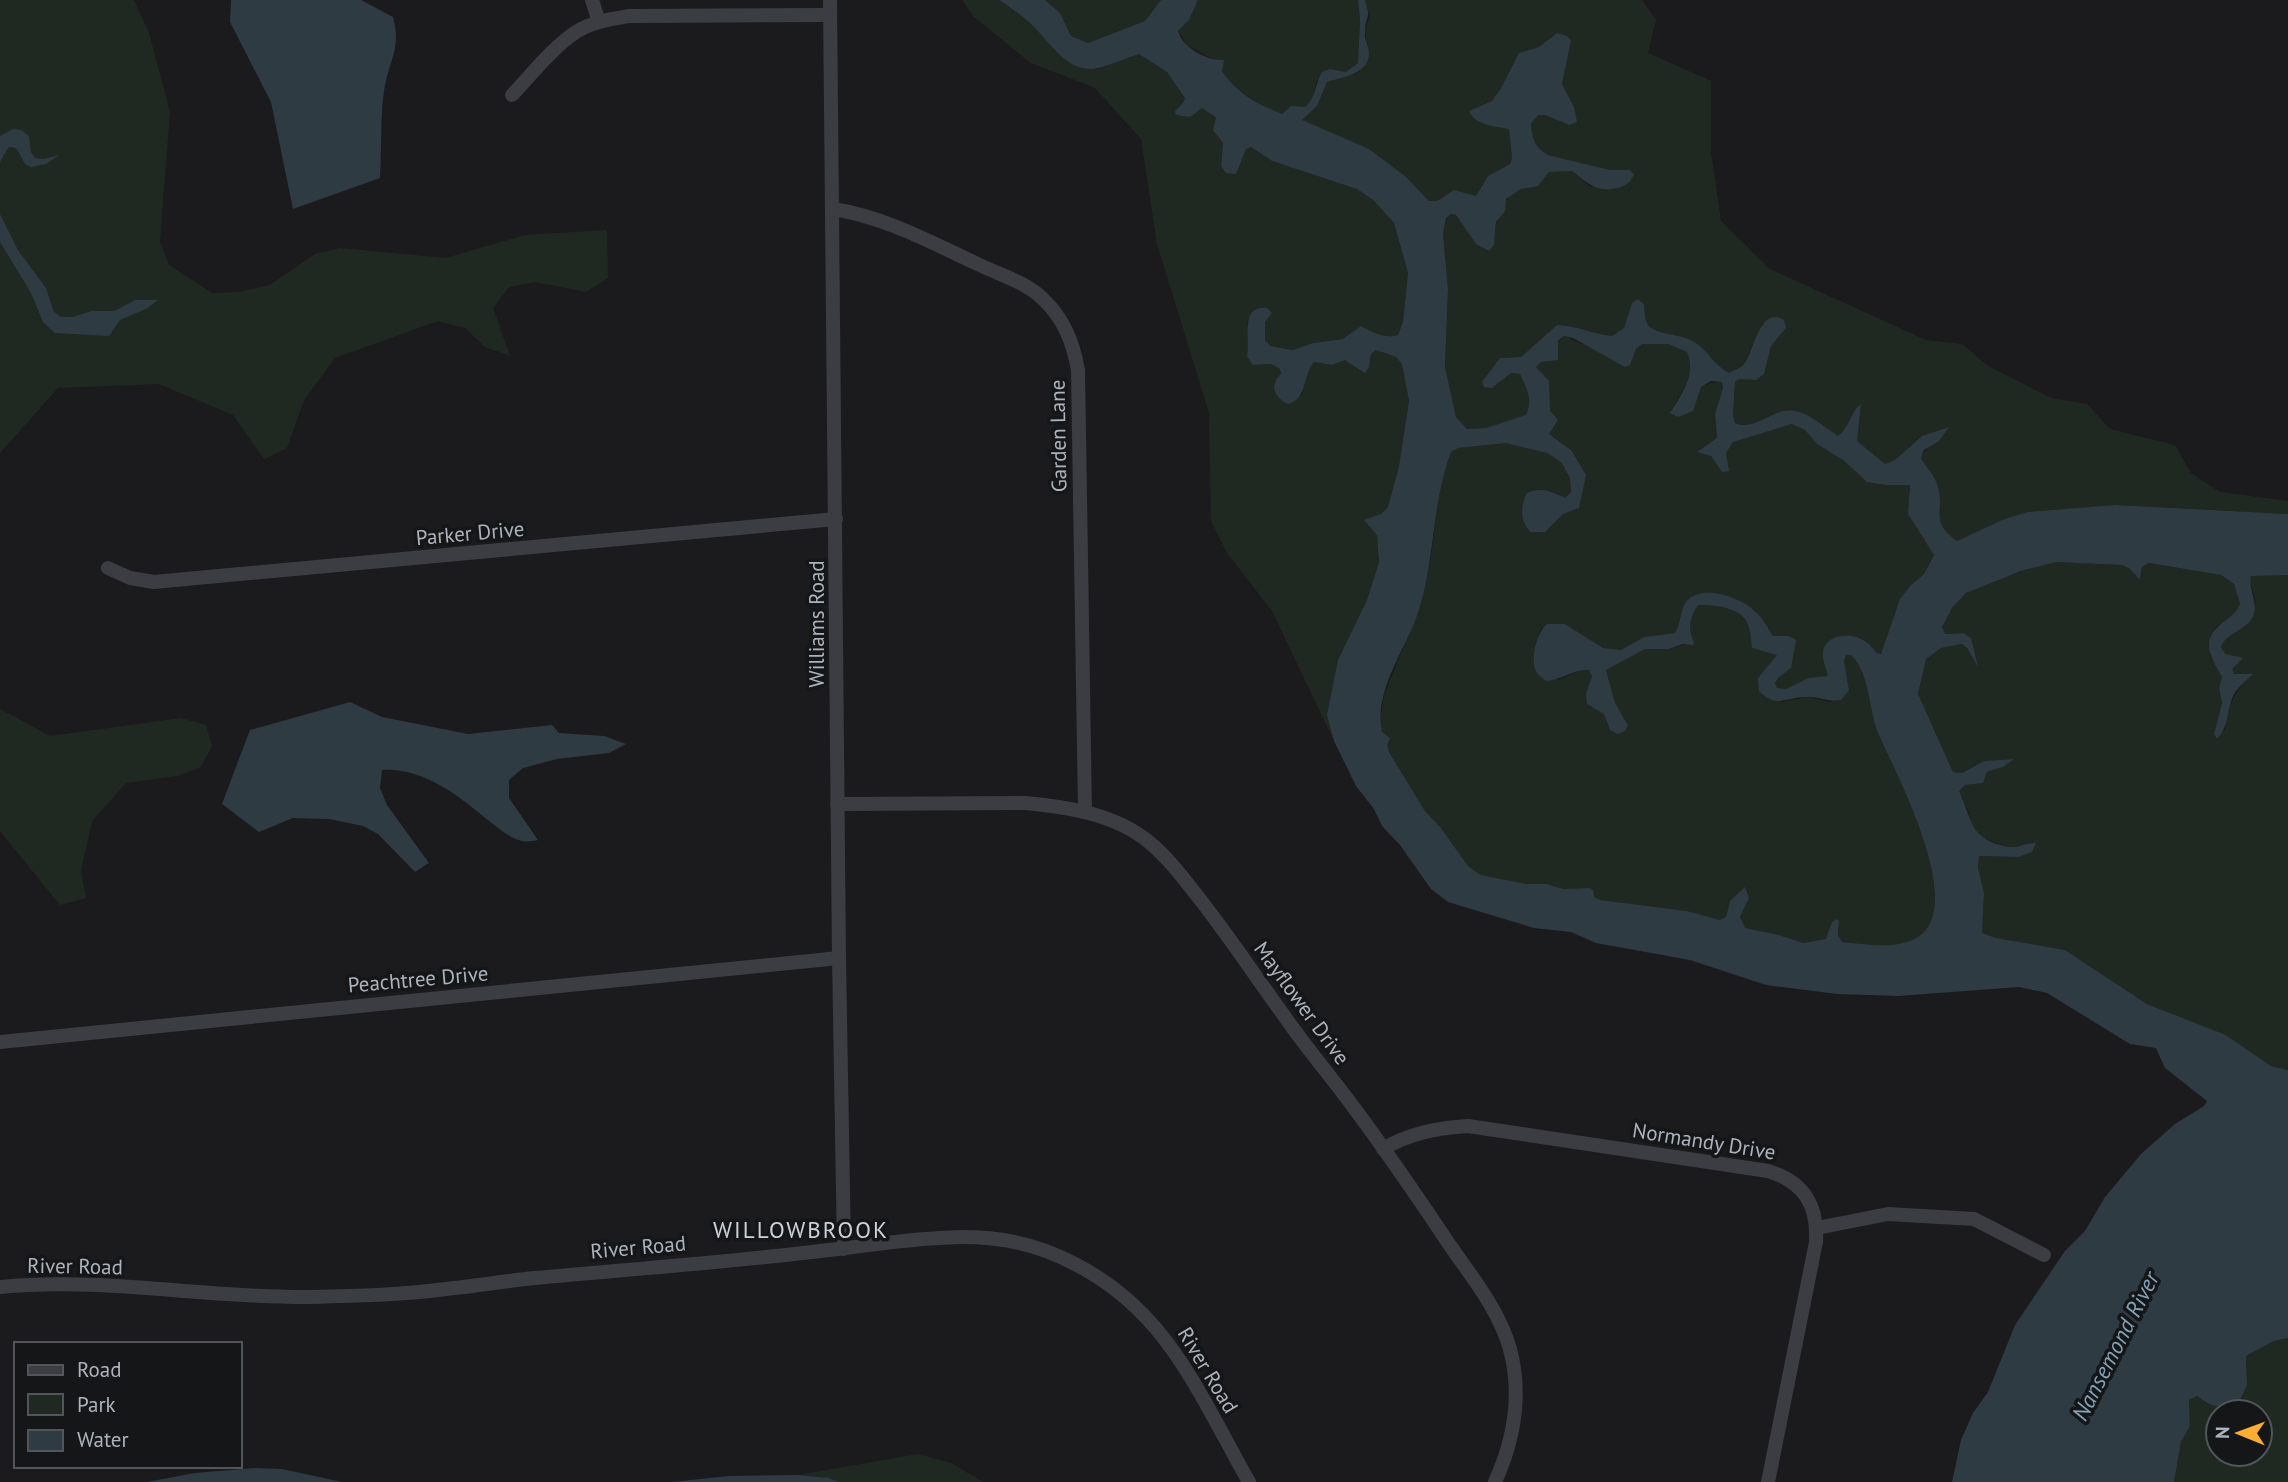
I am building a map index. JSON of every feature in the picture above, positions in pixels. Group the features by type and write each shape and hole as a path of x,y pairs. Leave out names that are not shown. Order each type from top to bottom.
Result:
{"street":[{"path":"592,0 599,22"},
{"path":"512,95 577,31 599,22 629,16 830,7"},
{"name":"Williams Road","path":"830,7 844,1248"},
{"name":"Garden Lane","path":"833,209 860,213 887,222 1031,289 1053,310 1066,328 1074,348 1078,370 1085,812"},
{"name":"Parker Drive","path":"108,568 130,578 154,582 836,519"},
{"name":"Mayflower Drive","path":"838,804 1025,803 1085,812 1123,825 1148,841 1170,861 1213,915 1383,1149 1498,1318 1515,1373 1513,1428 1506,1458 1495,1482"},
{"name":"Peachtree Drive","path":"0,1042 839,958"},
{"name":"Normandy Drive","path":"1383,1149 1416,1133 1468,1126 1768,1171 1795,1183 1806,1195 1813,1210 1817,1228 1816,1242 1768,1482"},
{"path":"1817,1228 1888,1214 1974,1219 2044,1255"},
{"name":"River Road","path":"0,1287 73,1284 303,1297 374,1295 949,1238 998,1238 1043,1250 1073,1262 1134,1303 1174,1349 1249,1482"}],"green space":[{"path":"0,0 134,0 149,33 170,112 160,241 169,265 212,293 239,292 270,285 315,254 340,248 446,258 525,235 607,230 608,278 586,292 535,282 509,287 493,308 510,356 485,347 465,328 438,321 335,358 304,400 287,448 264,459 233,415 159,384 58,388 0,453 0,242 31,293 43,322 120,320 146,309 135,300 114,311 91,311 73,317 61,317 54,313 46,288 18,250 0,214 0,162 9,147 16,148 25,164 56,156 35,158 31,152 29,136 13,130 0,136"},
{"path":"962,0 999,0 1029,21 1055,50 1097,69 1139,54 1167,72 1185,98 1175,111 1202,108 1216,119 1223,143 1221,166 1236,173 1246,148 1251,147 1272,161 1357,189 1373,200 1394,223 1408,273 1403,322 1398,335 1374,333 1361,326 1344,339 1313,343 1293,350 1270,346 1265,340 1265,322 1247,321 1253,365 1271,364 1280,369 1281,374 1302,396 1307,370 1314,362 1332,365 1345,360 1369,367 1371,354 1376,350 1396,357 1402,364 1409,401 1399,466 1388,507 1381,514 1377,535 1379,562 1367,600 1338,661 1328,715 1334,741 1272,611 1227,553 1211,521 1209,413 1157,244 1141,139 1095,88 1031,63 974,17"},
{"path":"1045,0 1161,0 1145,21 1088,43 1071,36 1060,13"},
{"path":"1198,0 1358,0 1358,63 1346,72 1330,69 1316,82 1313,100 1305,107 1282,114 1267,109 1229,83 1217,61 1187,45 1178,31 1189,20"},
{"path":"1365,0 1642,0 1656,20 1648,53 1711,81 1711,152 1721,221 1770,269 1926,340 1962,344 1988,366 2051,398 2087,404 2110,429 2175,445 2191,473 2220,492 2288,501 2288,514 2116,505 2002,520 1957,541 1943,528 1937,483 1921,458 1948,427 1922,436 1895,460 1885,464 1857,441 1861,405 1838,437 1798,413 1776,413 1748,425 1735,423 1735,382 1739,378 1756,380 1764,374 1771,346 1786,328 1763,324 1743,365 1729,373 1691,340 1649,326 1645,318 1644,304 1632,303 1624,328 1612,336 1557,325 1521,357 1500,358 1492,388 1511,373 1520,374 1529,400 1526,416 1486,428 1467,429 1456,417 1445,367 1448,289 1443,234 1447,218 1451,214 1456,215 1476,244 1494,245 1497,220 1508,198 1539,183 1549,172 1572,171 1591,187 1629,170 1610,170 1548,155 1535,142 1531,124 1538,115 1545,115 1568,125 1574,107 1562,84 1571,41 1557,33 1539,47 1519,53 1492,101 1469,111 1480,123 1509,129 1512,158 1510,164 1488,176 1476,197 1454,190 1437,201 1429,201 1406,177 1302,120 1317,106 1327,82 1358,73 1369,54 1365,31 1370,15"},
{"path":"1564,336 1630,365 1636,349 1642,344 1668,344 1687,352 1690,360 1689,376 1670,413 1700,388 1722,382 1723,388 1715,414 1717,438 1698,452 1711,456 1722,472 1726,453 1733,442 1792,424 1805,430 1817,444 1843,460 1867,482 1886,485 1910,484 1908,514 1934,554 1924,574 1900,599 1881,654 1859,637 1829,676 1808,678 1786,689 1777,688 1775,683 1778,678 1791,668 1789,636 1773,636 1756,611 1731,598 1685,603 1675,633 1644,637 1621,650 1603,648 1565,624 1547,624 1540,630 1534,662 1559,680 1583,669 1589,670 1592,676 1586,693 1604,714 1610,730 1628,724 1615,704 1606,670 1645,649 1669,649 1694,642 1690,623 1697,605 1719,607 1739,614 1748,625 1753,648 1778,655 1758,678 1781,702 1807,697 1830,702 1849,690 1844,661 1846,655 1851,655 1866,683 1875,725 1912,809 1932,871 1935,900 1930,923 1916,938 1889,945 1842,942 1838,936 1839,922 1832,922 1827,939 1803,943 1744,928 1740,917 1749,898 1730,900 1726,917 1720,920 1687,911 1599,900 1594,897 1590,888 1563,889 1547,884 1526,884 1481,875 1468,866 1441,828 1425,811 1389,752 1380,724 1384,695 1419,610 1431,557 1441,479 1451,452 1458,448 1506,443 1547,453 1561,462 1570,478 1571,492 1566,498 1548,490 1545,532 1563,514 1579,508 1571,450 1549,434 1549,381 1536,367"},
{"path":"2056,562 2122,565 2141,579 2142,567 2149,563 2221,575 2234,584 2241,604 2238,611 2215,628 2210,656 2222,677 2219,688 2222,703 2214,733 2225,730 2233,700 2252,675 2234,674 2221,648 2224,638 2246,626 2256,603 2251,576 2288,575 2288,1070 2271,1066 2226,1035 2147,1004 2065,950 1982,933 1984,893 1978,868 1979,856 2018,857 2032,842 2012,848 1980,837 1972,828 1969,812 1959,791 1965,785 1983,783 1987,772 2003,767 2013,759 1984,761 1961,773 1953,772 1918,694 1926,659 1941,648 1962,644 1976,664 1963,633 1944,634 1942,626 1964,595 1994,581"},
{"path":"0,709 50,736 181,718 206,725 212,746 200,768 177,776 126,783 92,821 81,871 86,898 60,905 0,831"},
{"path":"2288,1338 2288,1482 2174,1482 2181,1442 2190,1426 2189,1400 2197,1396 2204,1401 2204,1468 2274,1468 2274,1398 2222,1398 2247,1385 2246,1356 2274,1341"},
{"path":"918,1454 951,1463 983,1482 839,1482 829,1478 798,1475"}],"water":[{"path":"231,0 361,0 393,17 396,44 383,95 380,178 293,209 271,102 230,22"},
{"name":"Nansemond River","path":"999,0 1045,0 1060,13 1071,36 1088,43 1145,21 1161,0 1198,0 1189,20 1178,31 1185,43 1196,52 1224,60 1222,71 1233,85 1265,107 1282,114 1291,106 1305,107 1309,103 1322,72 1330,69 1346,72 1358,63 1358,0 1365,0 1368,15 1365,35 1369,50 1365,66 1347,76 1327,82 1317,106 1302,120 1369,149 1406,177 1429,201 1437,201 1454,190 1476,196 1488,176 1510,164 1512,158 1509,129 1476,120 1469,111 1492,101 1519,53 1539,47 1557,33 1567,36 1571,41 1562,84 1574,107 1577,122 1569,125 1545,115 1538,115 1531,124 1535,142 1548,155 1610,170 1629,170 1634,174 1623,186 1604,189 1588,183 1572,171 1549,172 1538,186 1521,189 1506,199 1505,211 1496,222 1494,245 1489,251 1476,244 1456,215 1451,214 1446,218 1443,234 1448,289 1445,367 1456,417 1467,429 1486,428 1526,415 1529,399 1520,374 1511,373 1492,388 1484,387 1482,382 1500,358 1521,357 1557,325 1612,336 1624,328 1632,303 1638,299 1644,304 1645,318 1649,326 1691,340 1729,373 1744,364 1763,324 1776,317 1784,320 1786,328 1771,346 1764,374 1756,380 1739,379 1735,382 1735,423 1750,424 1779,412 1794,411 1811,417 1838,436 1861,404 1857,441 1885,464 1895,460 1922,436 1949,427 1939,441 1924,450 1921,458 1937,483 1943,527 1957,541 2002,520 2028,512 2116,505 2288,514 2288,575 2251,576 2255,606 2253,616 2221,647 2225,654 2243,658 2232,669 2234,674 2253,674 2233,696 2226,724 2217,739 2214,734 2222,703 2219,688 2222,677 2209,647 2212,634 2240,604 2234,584 2221,575 2149,563 2142,567 2140,580 2129,568 2122,565 2056,562 2021,571 1966,593 1952,608 1942,627 1945,634 1963,633 1971,638 1978,667 1962,644 1941,648 1926,659 1918,694 1953,772 1962,773 1984,761 2014,759 2003,767 1987,772 1983,783 1965,785 1959,791 1975,828 1987,840 2010,847 2036,843 2032,852 2018,857 1979,856 1978,868 1984,893 1982,933 2065,950 2147,1004 2226,1035 2271,1066 2288,1070 2288,1338 2274,1341 2246,1356 2247,1385 2241,1398 2204,1398 2204,1401 2197,1396 2189,1400 2190,1426 2181,1442 2174,1482 1952,1482 1961,1440 1973,1413 1988,1392 2015,1325 2065,1251 2085,1231 2105,1197 2141,1154 2175,1124 2204,1106 2207,1101 2165,1068 2156,1048 2130,1044 2047,993 2019,987 1898,996 1837,994 1766,985 1690,960 1596,943 1571,932 1534,928 1448,902 1431,889 1400,845 1382,826 1374,809 1356,786 1334,741 1327,715 1338,660 1367,600 1379,562 1377,535 1364,520 1381,514 1388,507 1399,466 1409,401 1402,364 1396,357 1376,350 1371,354 1365,373 1345,360 1332,365 1314,362 1299,397 1288,404 1279,398 1275,391 1280,369 1271,364 1253,365 1247,356 1249,317 1258,309 1267,308 1272,313 1265,322 1265,340 1270,346 1293,350 1313,343 1343,339 1361,326 1374,333 1398,335 1403,322 1408,273 1394,223 1373,200 1357,189 1272,161 1251,147 1246,149 1236,174 1226,173 1221,166 1223,143 1213,130 1216,118 1202,108 1190,117 1176,115 1175,111 1185,98 1167,72 1139,54 1098,68 1077,66 1059,54 1029,22","holes":["1564,336 1573,338 1625,367 1630,365 1636,349 1642,344 1668,344 1687,352 1690,360 1689,376 1670,413 1678,417 1693,411 1701,387 1711,381 1722,382 1723,388 1715,414 1717,438 1697,452 1711,456 1722,472 1729,471 1726,453 1733,442 1792,424 1805,430 1817,444 1843,460 1867,482 1910,485 1908,514 1934,555 1924,574 1900,599 1881,654 1860,638 1833,638 1823,653 1828,676 1808,678 1786,689 1777,688 1775,683 1791,668 1796,640 1789,636 1773,636 1751,607 1722,594 1711,593 1701,593 1686,602 1675,633 1644,637 1621,650 1603,648 1565,624 1547,624 1537,640 1534,654 1537,673 1546,681 1589,670 1592,676 1586,693 1587,704 1604,714 1610,730 1618,734 1625,731 1628,725 1615,703 1606,670 1645,649 1693,645 1690,624 1698,605 1719,607 1740,614 1749,628 1752,648 1777,655 1758,678 1759,691 1771,700 1799,697 1841,700 1849,690 1844,661 1846,655 1851,655 1866,683 1875,725 1912,809 1932,871 1935,900 1930,923 1916,938 1889,945 1842,942 1838,935 1839,921 1836,919 1832,922 1826,939 1803,943 1745,928 1740,917 1749,898 1745,887 1730,901 1726,917 1720,920 1687,911 1600,900 1594,897 1590,888 1563,889 1547,884 1526,884 1481,875 1468,866 1441,828 1425,811 1389,752 1387,745 1390,738 1382,732 1382,701 1419,610 1440,491 1451,452 1458,448 1506,443 1547,453 1561,462 1570,478 1571,492 1565,498 1537,490 1527,493 1523,503 1524,522 1530,532 1545,532 1563,514 1579,508 1586,475 1571,450 1549,434 1558,420 1550,411 1549,381 1536,367 1541,362 1558,360 1558,341"]},
{"path":"13,129 21,130 29,136 31,152 35,158 59,155 46,164 31,167 25,164 16,148 9,147 0,162 0,136"},
{"path":"0,214 18,250 46,288 54,312 61,317 73,317 91,311 114,311 135,300 158,300 146,309 120,320 109,336 55,333 43,322 31,293 0,242"},
{"path":"350,702 382,717 468,734 552,725 559,733 604,736 626,744 609,753 557,759 523,768 509,780 509,798 538,840 530,841 509,836 453,793 426,778 397,770 382,770 380,788 387,805 429,863 415,872 378,834 363,826 329,819 293,818 259,832 222,804 250,730"},
{"path":"255,1468 282,1469 342,1482 147,1482 195,1473"},
{"path":"798,1475 829,1478 839,1482 671,1482 729,1476"}],"district":[{"name":"WILLOWBROOK","path":"801,1229"}]}
